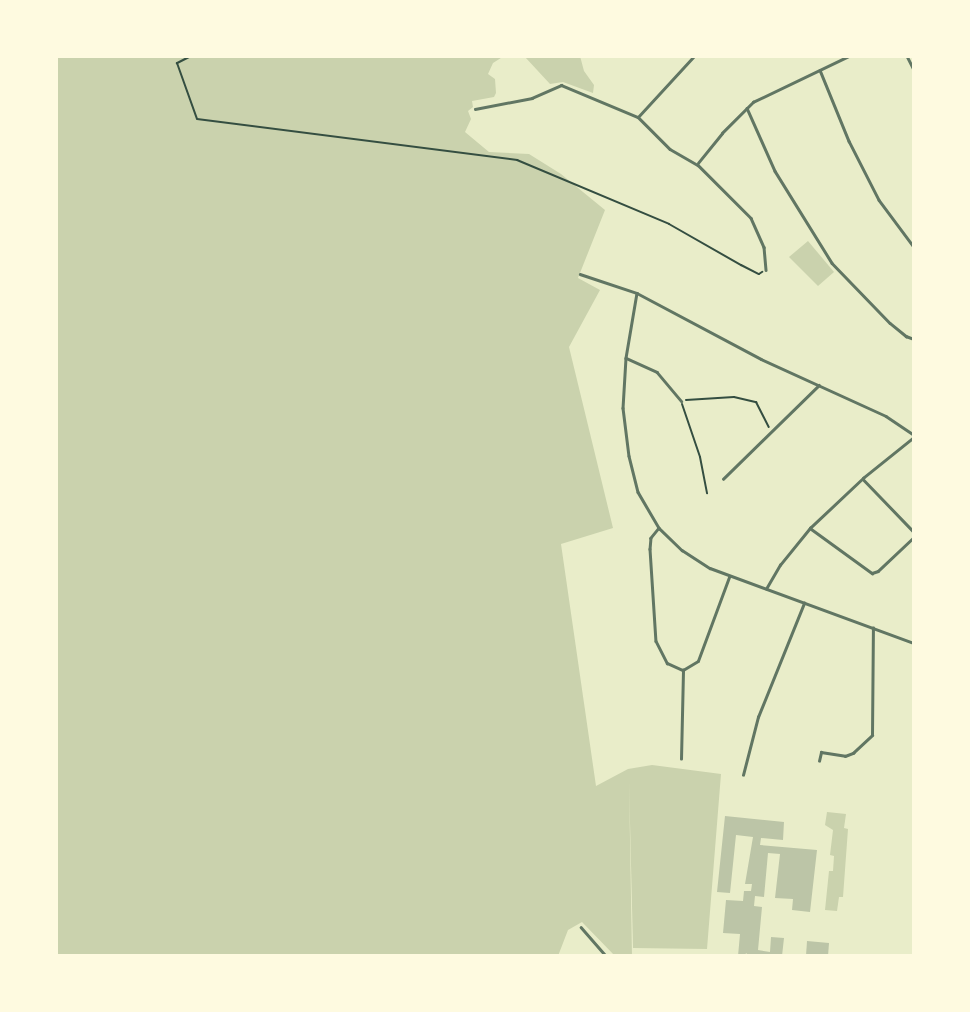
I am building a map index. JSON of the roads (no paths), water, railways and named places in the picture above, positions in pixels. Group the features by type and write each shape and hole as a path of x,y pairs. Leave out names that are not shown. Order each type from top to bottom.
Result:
{"street":[{"path":"638,117 694,56"},
{"path":"698,165 722,133 747,108 849,56"},
{"path":"907,56 914,70"},
{"path":"820,70 849,141 879,200 914,247"},
{"path":"475,109 532,98 561,85 638,117 670,149 698,165 751,218 764,247 766,270"},
{"path":"747,108 775,171 832,263 890,323 906,337 914,339"},
{"path":"580,274 637,293 761,359 886,416 914,436 863,478 810,528 780,565 766,590"},
{"path":"637,293 626,358 623,408 629,456 638,492 659,528 694,559 729,576 914,643"},
{"path":"626,358 657,372 681,401"},
{"path":"723,479 819,385"},
{"path":"810,528 872,573 878,571 914,535 863,478"},
{"path":"659,528 651,538 650,549 656,641 667,663 683,670"},
{"path":"683,670 698,661 702,655 729,576"},
{"path":"743,775 758,717 804,603"},
{"path":"819,761 821,752 845,756 853,753 872,735 873,628"},
{"path":"681,759 683,670"},
{"path":"581,927 606,956"}]}
